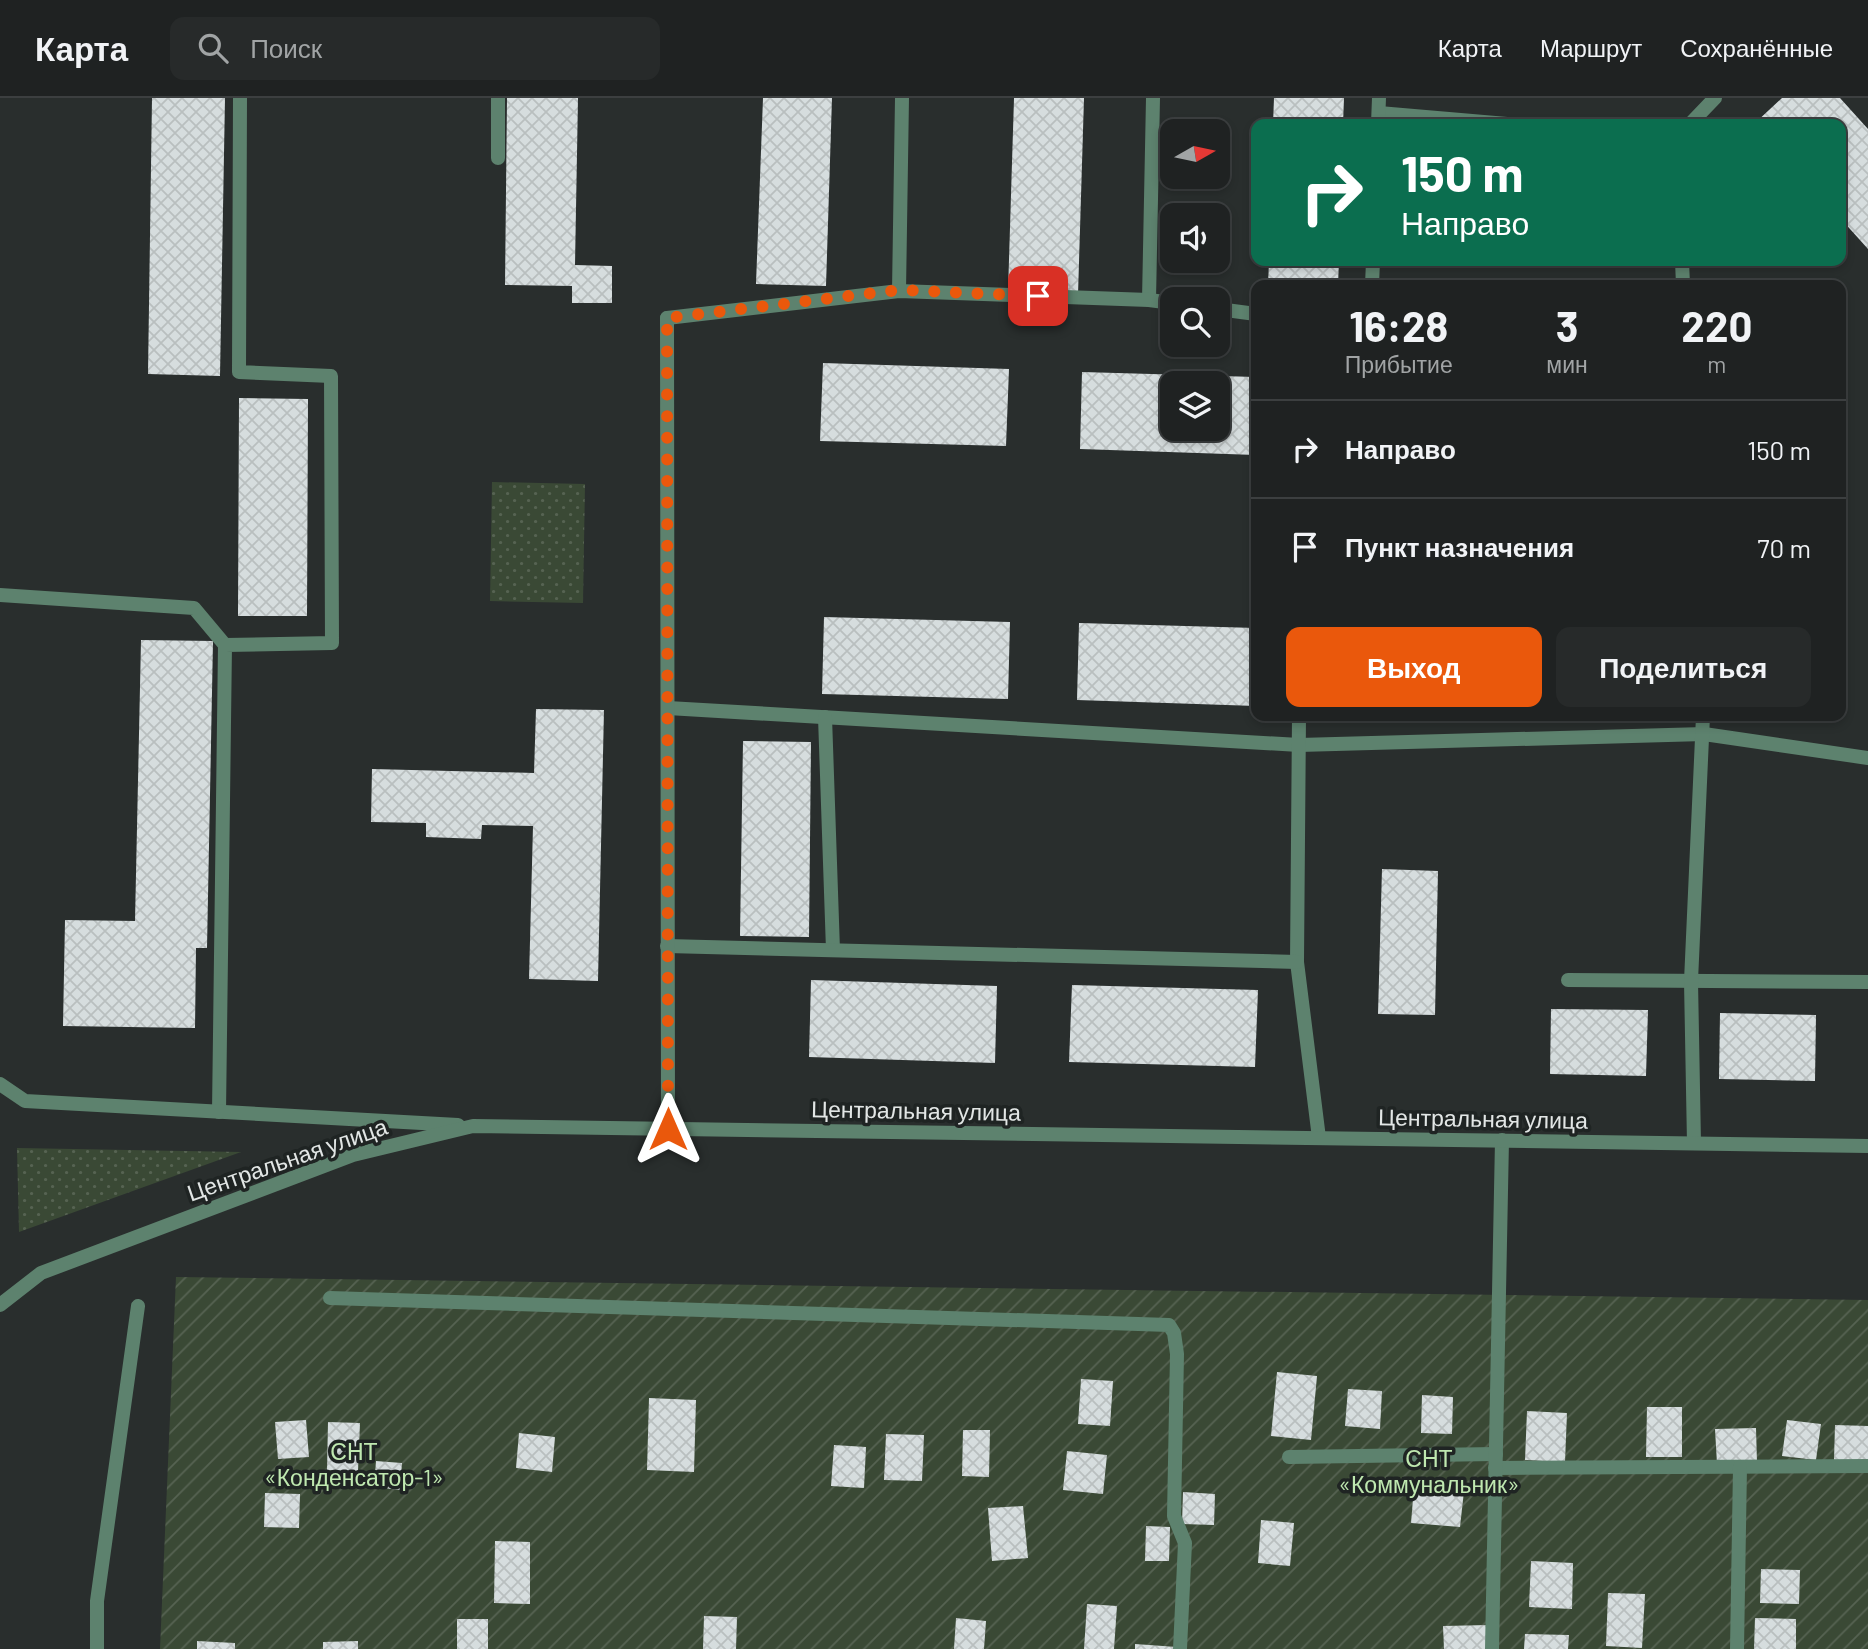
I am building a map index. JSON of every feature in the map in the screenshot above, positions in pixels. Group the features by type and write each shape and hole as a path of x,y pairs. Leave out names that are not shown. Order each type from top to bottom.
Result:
{"street":[{"path":"225,645 332,643 331,376 239,372 240,98"},
{"path":"498,98 498,158"},
{"path":"899,290 902,98"},
{"path":"1149,300 1153,98"},
{"path":"1695,119 1715,98"},
{"path":"1379,112 1454,119"},
{"path":"668,1129 667,318 899,290 1160,301"},
{"path":"1230,311 1251,313"},
{"path":"0,595 194,608 225,645 219,1112"},
{"path":"668,708 1298,745 1704,734 1868,758"},
{"path":"825,717 833,950"},
{"path":"1298,721 1297,962 1319,1138"},
{"path":"1694,1143 1690,981 1703,721"},
{"path":"667,946 1297,962"},
{"path":"1568,980 1868,982"},
{"path":"0,1084 25,1101 473,1126"},
{"name":"Центральная улица","path":"0,1305 41,1273 354,1155 473,1126 1868,1146"},
{"path":"1492,1649 1502,1140"},
{"path":"330,1298 1169,1325 1174,1334 1177,1354 1174,1516 1185,1543 1180,1649"},
{"path":"97,1649 97,1601 138,1306"},
{"path":"1289,1457 1868,1466"},
{"path":"1737,1649 1740,1466"}],"green space":[{"path":"492,482 585,484 583,603 490,601"},
{"path":"17,1148 241,1152 19,1232"},
{"name":"СНТ «Конденсатор-1»","path":"176,1277 1868,1300 1868,1649 160,1649"}],"building":[{"path":"152,98 225,98 220,376 148,374"},
{"path":"507,98 578,98 575,265 612,266 612,303 572,303 572,286 505,285"},
{"path":"763,98 832,98 826,286 756,284"},
{"path":"1014,98 1084,98 1078,295 1008,292"},
{"path":"1274,98 1344,98 1343,119 1273,119"},
{"path":"1782,98 1840,98 1868,129 1868,249 1846,225 1846,119 1759,119"},
{"path":"1269,266 1339,266 1338,280 1268,280"},
{"path":"823,363 1009,369 1006,446 820,441"},
{"path":"1082,372 1160,374 1160,441 1230,441 1230,376 1251,377 1251,455 1080,449"},
{"path":"239,398 308,399 307,616 238,616"},
{"path":"824,617 1010,622 1008,699 822,694"},
{"path":"1079,623 1251,628 1251,706 1077,700"},
{"path":"141,640 213,641 207,948 196,948 195,1028 63,1026 65,920 135,921"},
{"path":"536,709 604,710 598,981 529,979 533,826 482,825 481,839 426,837 426,823 371,822 372,769 534,773"},
{"path":"743,741 811,742 809,937 740,936"},
{"path":"1382,869 1438,871 1435,1015 1378,1014"},
{"path":"811,980 997,986 995,1063 809,1057"},
{"path":"1072,985 1258,990 1255,1067 1069,1062"},
{"path":"1551,1009 1648,1010 1646,1076 1550,1074"},
{"path":"1720,1013 1816,1015 1815,1081 1719,1079"},
{"path":"1277,1372 1317,1376 1311,1440 1271,1436"},
{"path":"1081,1379 1113,1381 1110,1426 1078,1424"},
{"path":"1348,1389 1382,1391 1380,1429 1345,1426"},
{"path":"1422,1395 1453,1397 1452,1434 1421,1433"},
{"path":"649,1398 696,1400 694,1472 647,1470"},
{"path":"1647,1407 1682,1407 1682,1457 1646,1457"},
{"path":"1527,1411 1567,1413 1565,1462 1525,1460"},
{"path":"306,1420 309,1457 278,1459 275,1422"},
{"path":"1787,1420 1821,1424 1816,1460 1782,1456"},
{"path":"328,1422 360,1423 358,1471 327,1470"},
{"path":"1835,1425 1868,1426 1868,1461 1834,1460"},
{"path":"1756,1428 1757,1463 1717,1464 1715,1429"},
{"path":"963,1430 990,1430 989,1477 962,1476"},
{"path":"519,1433 555,1437 552,1472 516,1468"},
{"path":"886,1434 924,1435 922,1481 884,1480"},
{"path":"834,1445 866,1447 864,1488 831,1486"},
{"path":"1067,1451 1107,1455 1103,1494 1063,1490"},
{"path":"376,1461 402,1463 400,1490 374,1487"},
{"path":"1414,1487 1464,1491 1460,1527 1411,1523"},
{"path":"1183,1492 1215,1494 1214,1525 1182,1524"},
{"path":"265,1493 300,1494 299,1528 264,1527"},
{"path":"1023,1506 1028,1558 992,1561 988,1508"},
{"path":"1261,1520 1294,1523 1290,1566 1258,1563"},
{"path":"1146,1526 1170,1527 1169,1561 1145,1561"},
{"path":"495,1541 530,1542 530,1604 494,1603"},
{"path":"1531,1561 1573,1563 1572,1609 1529,1607"},
{"path":"1761,1569 1800,1570 1799,1604 1760,1603"},
{"path":"1608,1593 1645,1594 1642,1648 1606,1646"},
{"path":"1087,1604 1117,1606 1114,1649 1084,1649"},
{"path":"704,1616 737,1617 736,1649 703,1649"},
{"path":"956,1618 986,1621 984,1649 954,1649"},
{"path":"1755,1618 1796,1619 1796,1649 1754,1649"},
{"path":"457,1619 488,1619 488,1649 457,1649"},
{"path":"1488,1625 1489,1649 1444,1649 1443,1626"},
{"path":"1525,1634 1569,1635 1568,1649 1524,1649"},
{"path":"197,1641 235,1643 235,1649 197,1649"},
{"path":"358,1641 358,1649 323,1649 323,1642"},
{"path":"1135,1644 1177,1647 1177,1649 1135,1649"}],"route":[{"path":"668,1129 667,318 899,290 1038,296"}],"park label":[{"name":"СНТ «Коммунальник»","path":"1429,1471"}]}
